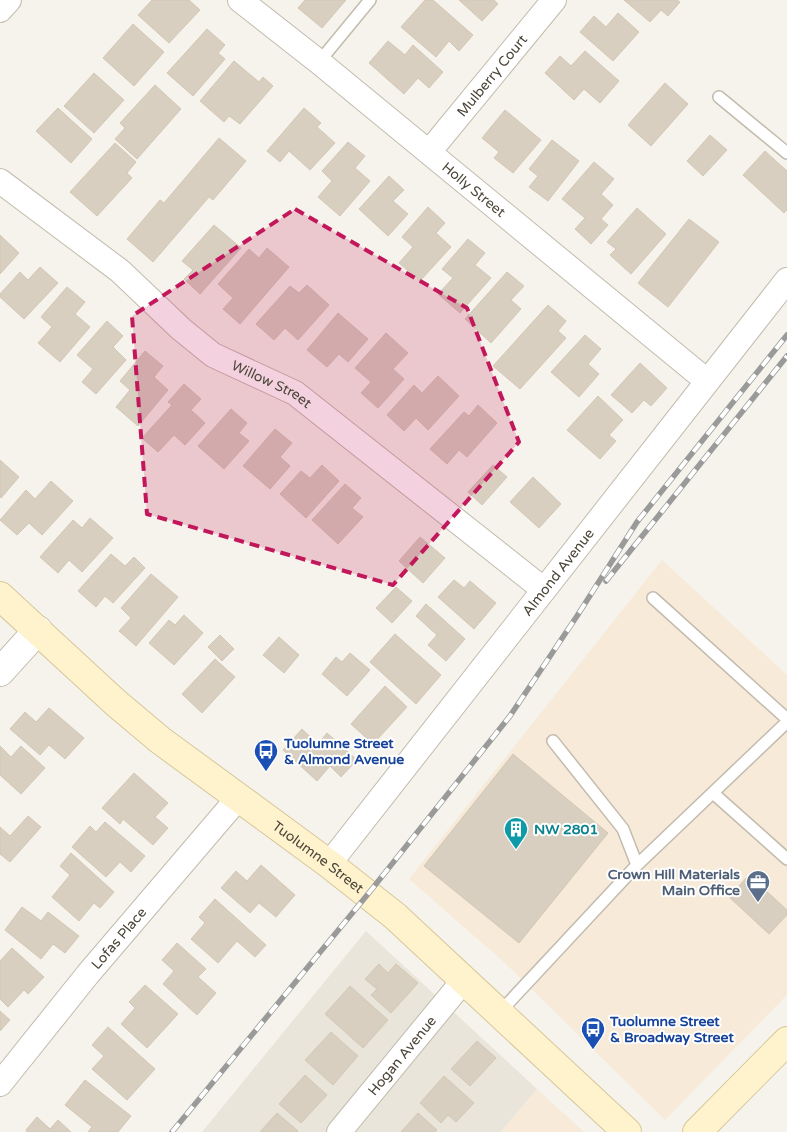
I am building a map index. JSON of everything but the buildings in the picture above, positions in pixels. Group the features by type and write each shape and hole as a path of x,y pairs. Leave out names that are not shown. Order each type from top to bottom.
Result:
{"main road":[{"name":"Tuolumne Street","path":"0,596 116,703 160,740 330,864 395,916 627,1132"},
{"path":"697,1132 787,1041"}],"street":[{"path":"0,10 9,0"},
{"name":"Holly Street","path":"240,0 319,62 707,381"},
{"name":"Mulberry Court","path":"429,152 554,0"},
{"name":"Willow Street","path":"0,181 120,272 213,356 295,393 543,589"},
{"name":"Almond Avenue","path":"330,864 543,589 787,280"},
{"path":"0,672 38,630"},
{"name":"Lofas Place","path":"0,1084 88,974 239,797"},
{"name":"Hogan Avenue","path":"339,1132 464,980"}],"lane":[{"path":"319,62 370,0"},
{"path":"719,97 787,153"},
{"path":"499,1013 637,865 787,721 653,598"},
{"path":"553,741 623,829 637,865"},
{"path":"712,793 787,859"}],"highlighted area":[{"path":"295,209 467,308 519,442 393,585 147,514 132,316"}],"shaded area":[{"path":"662,560 787,675 787,995 665,1120 505,963 409,879"},
{"path":"366,931 537,1089 501,1132 202,1132"},
{"path":"537,1089 584,1132 501,1132"}],"railway":[{"path":"172,1132 368,894 510,716 637,522 787,335"},
{"path":"606,581 787,356"}],"place":[{"name":"Tuolumne Street & Almond Avenue","path":"266,772"},
{"name":"NW 2801","path":"516,850"},
{"name":"Crown Hill Materials Main Office","path":"758,903"},
{"name":"Tuolumne Street & Broadway Street","path":"593,1050"}]}
